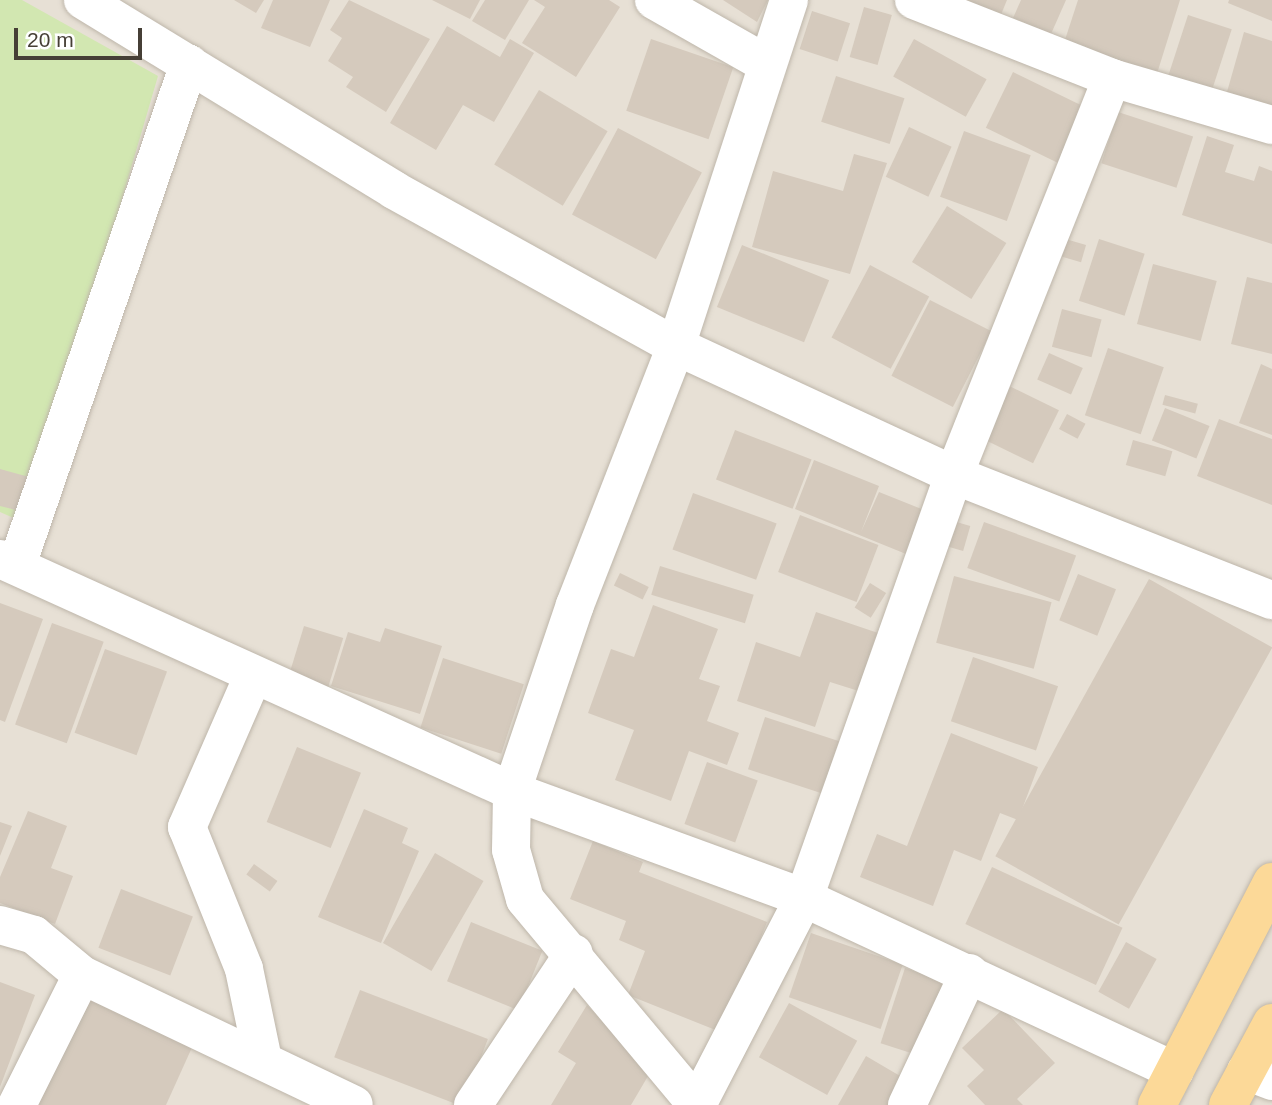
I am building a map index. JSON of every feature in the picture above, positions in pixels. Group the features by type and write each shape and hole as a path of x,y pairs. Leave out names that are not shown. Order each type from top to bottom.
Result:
{"main road":[{"path":"1157,1105 1272,882"},
{"path":"1228,1105 1259,1076 1272,1023"}],"street":[{"path":"83,0 394,190 677,346 954,475 1272,600"},
{"path":"654,0 765,62"},
{"path":"789,0 765,62 677,346 575,605 513,791 511,850 525,899 574,953 697,1105 804,898 954,475 1112,78"},
{"path":"914,0 1112,78 1272,125"},
{"path":"189,64 8,562 253,677 513,791 804,898 1175,1071"},
{"path":"253,677 187,827 244,969 263,1060"},
{"path":"0,925 34,935 82,975 354,1105"},
{"path":"472,1105 574,953"},
{"path":"907,1105 969,973"},
{"path":"18,1105 82,975"}],"shaded area":[{"path":"0,0 1272,0 1272,1105 0,1105"}],"green space":[{"path":"0,0 22,0 158,76 27,524 0,512"}],"building":[{"path":"234,0 264,0 256,13"},
{"path":"273,0 330,0 310,47 261,28"},
{"path":"349,0 430,39 386,112 346,87 353,77 328,61 342,38 330,30"},
{"path":"432,0 480,0 470,19"},
{"path":"485,0 529,0 505,40 472,21"},
{"path":"534,0 609,0 620,7 576,77 522,43 545,7"},
{"path":"723,0 768,0 757,22"},
{"path":"959,0 1007,0 1000,17"},
{"path":"1021,0 1066,0 1051,34 1013,18"},
{"path":"1078,0 1180,0 1155,80 1062,49"},
{"path":"1229,0 1272,0 1272,21 1228,3"},
{"path":"864,7 892,15 878,65 850,57"},
{"path":"812,11 850,23 838,61 800,49"},
{"path":"1188,15 1232,29 1211,93 1167,79"},
{"path":"447,26 500,57 510,39 534,53 494,122 463,105 436,150 390,123"},
{"path":"1244,32 1272,41 1272,113 1225,99"},
{"path":"651,39 733,67 709,139 626,111"},
{"path":"914,39 987,79 966,117 893,77"},
{"path":"1013,72 1086,108 1059,163 986,128"},
{"path":"836,76 904,98 890,144 821,122"},
{"path":"539,90 608,131 563,206 494,165"},
{"path":"1118,112 1193,136 1176,188 1101,163"},
{"path":"909,127 952,147 928,197 886,177"},
{"path":"618,128 702,173 656,259 572,215"},
{"path":"964,131 1031,155 1007,221 940,197"},
{"path":"1207,136 1234,145 1225,172 1254,181 1259,166 1272,171 1272,244 1182,215"},
{"path":"854,154 887,163 850,274 752,247 773,171 843,191"},
{"path":"947,206 1006,243 971,299 912,262"},
{"path":"1062,238 1086,245 1081,262 1057,255"},
{"path":"1099,239 1145,254 1125,316 1079,301"},
{"path":"742,245 829,280 804,342 717,307"},
{"path":"1153,264 1217,281 1201,341 1137,324"},
{"path":"870,265 929,296 891,369 832,337"},
{"path":"1247,277 1272,283 1272,354 1231,344"},
{"path":"930,300 991,331 953,407 891,376"},
{"path":"1062,309 1102,320 1092,357 1052,347"},
{"path":"1108,348 1164,367 1141,434 1085,415"},
{"path":"1049,353 1083,368 1071,395 1037,379"},
{"path":"1261,364 1272,369 1272,435 1239,423"},
{"path":"1005,384 1059,410 1033,463 979,437"},
{"path":"1165,395 1198,404 1195,413 1162,405"},
{"path":"1165,408 1210,426 1196,458 1152,440"},
{"path":"1067,414 1086,424 1078,439 1059,429"},
{"path":"1219,419 1272,439 1272,505 1197,476"},
{"path":"735,430 812,459 793,509 716,479"},
{"path":"1133,440 1172,451 1165,476 1126,465"},
{"path":"814,460 879,486 861,532 879,492 929,512 911,556 795,509"},
{"path":"0,469 29,477 20,511 0,506"},
{"path":"693,493 777,523 756,580 672,549"},
{"path":"800,515 878,545 857,602 778,572"},
{"path":"953,521 970,526 963,551 946,546"},
{"path":"984,522 1076,556 1059,602 967,568"},
{"path":"660,566 754,595 745,623 651,595"},
{"path":"620,573 649,587 643,600 614,586"},
{"path":"1078,574 1116,589 1097,636 1059,620"},
{"path":"954,576 1052,602 1034,669 936,643"},
{"path":"1149,579 1272,648 1119,925 995,856"},
{"path":"870,583 886,593 871,618 855,608"},
{"path":"0,603 43,619 5,722 0,720"},
{"path":"653,605 718,629 699,679 720,686 707,721 739,733 727,765 689,751 671,801 615,780 634,730 588,713 611,649 634,657"},
{"path":"816,612 884,635 865,693 830,682 815,727 737,701 756,642 800,657"},
{"path":"52,623 104,642 67,743 15,724"},
{"path":"304,626 343,638 328,688 289,676"},
{"path":"385,628 442,646 420,714 331,686 348,632 380,642"},
{"path":"105,649 167,672 137,755 75,733"},
{"path":"973,657 1058,686 1036,751 951,721"},
{"path":"443,658 524,684 501,754 420,727"},
{"path":"765,717 844,743 827,795 748,769"},
{"path":"951,733 1038,767 1018,820 1000,813 981,861 954,850 933,906 860,877 877,834 907,846"},
{"path":"297,747 361,773 331,848 267,822"},
{"path":"707,762 758,780 735,842 684,824"},
{"path":"364,809 408,828 402,843 419,851 381,943 318,917"},
{"path":"28,811 67,826 51,868 73,876 55,924 0,903 0,877"},
{"path":"0,822 12,826 0,856"},
{"path":"593,841 643,862 639,872 767,922 723,1033 628,995 645,951 619,940 626,921 570,899"},
{"path":"435,853 483,881 431,971 383,943"},
{"path":"254,864 277,881 270,892 246,875"},
{"path":"992,867 1123,928 1096,985 965,924"},
{"path":"121,889 193,917 170,975 98,948"},
{"path":"471,922 542,951 518,1010 447,981"},
{"path":"811,933 903,965 881,1029 789,997"},
{"path":"1126,942 1157,959 1129,1009 1098,992"},
{"path":"905,968 944,981 920,1056 881,1043"},
{"path":"0,982 35,995 0,1087"},
{"path":"360,990 488,1039 463,1105 334,1057"},
{"path":"84,994 194,1043 166,1105 34,1105"},
{"path":"789,1003 857,1041 827,1095 759,1057"},
{"path":"587,1005 651,1071 631,1105 551,1105 576,1063 558,1052"},
{"path":"1003,1009 1055,1063 1017,1099 1023,1105 985,1105 967,1086 984,1070 962,1048"},
{"path":"866,1056 912,1083 899,1105 838,1105"}]}
